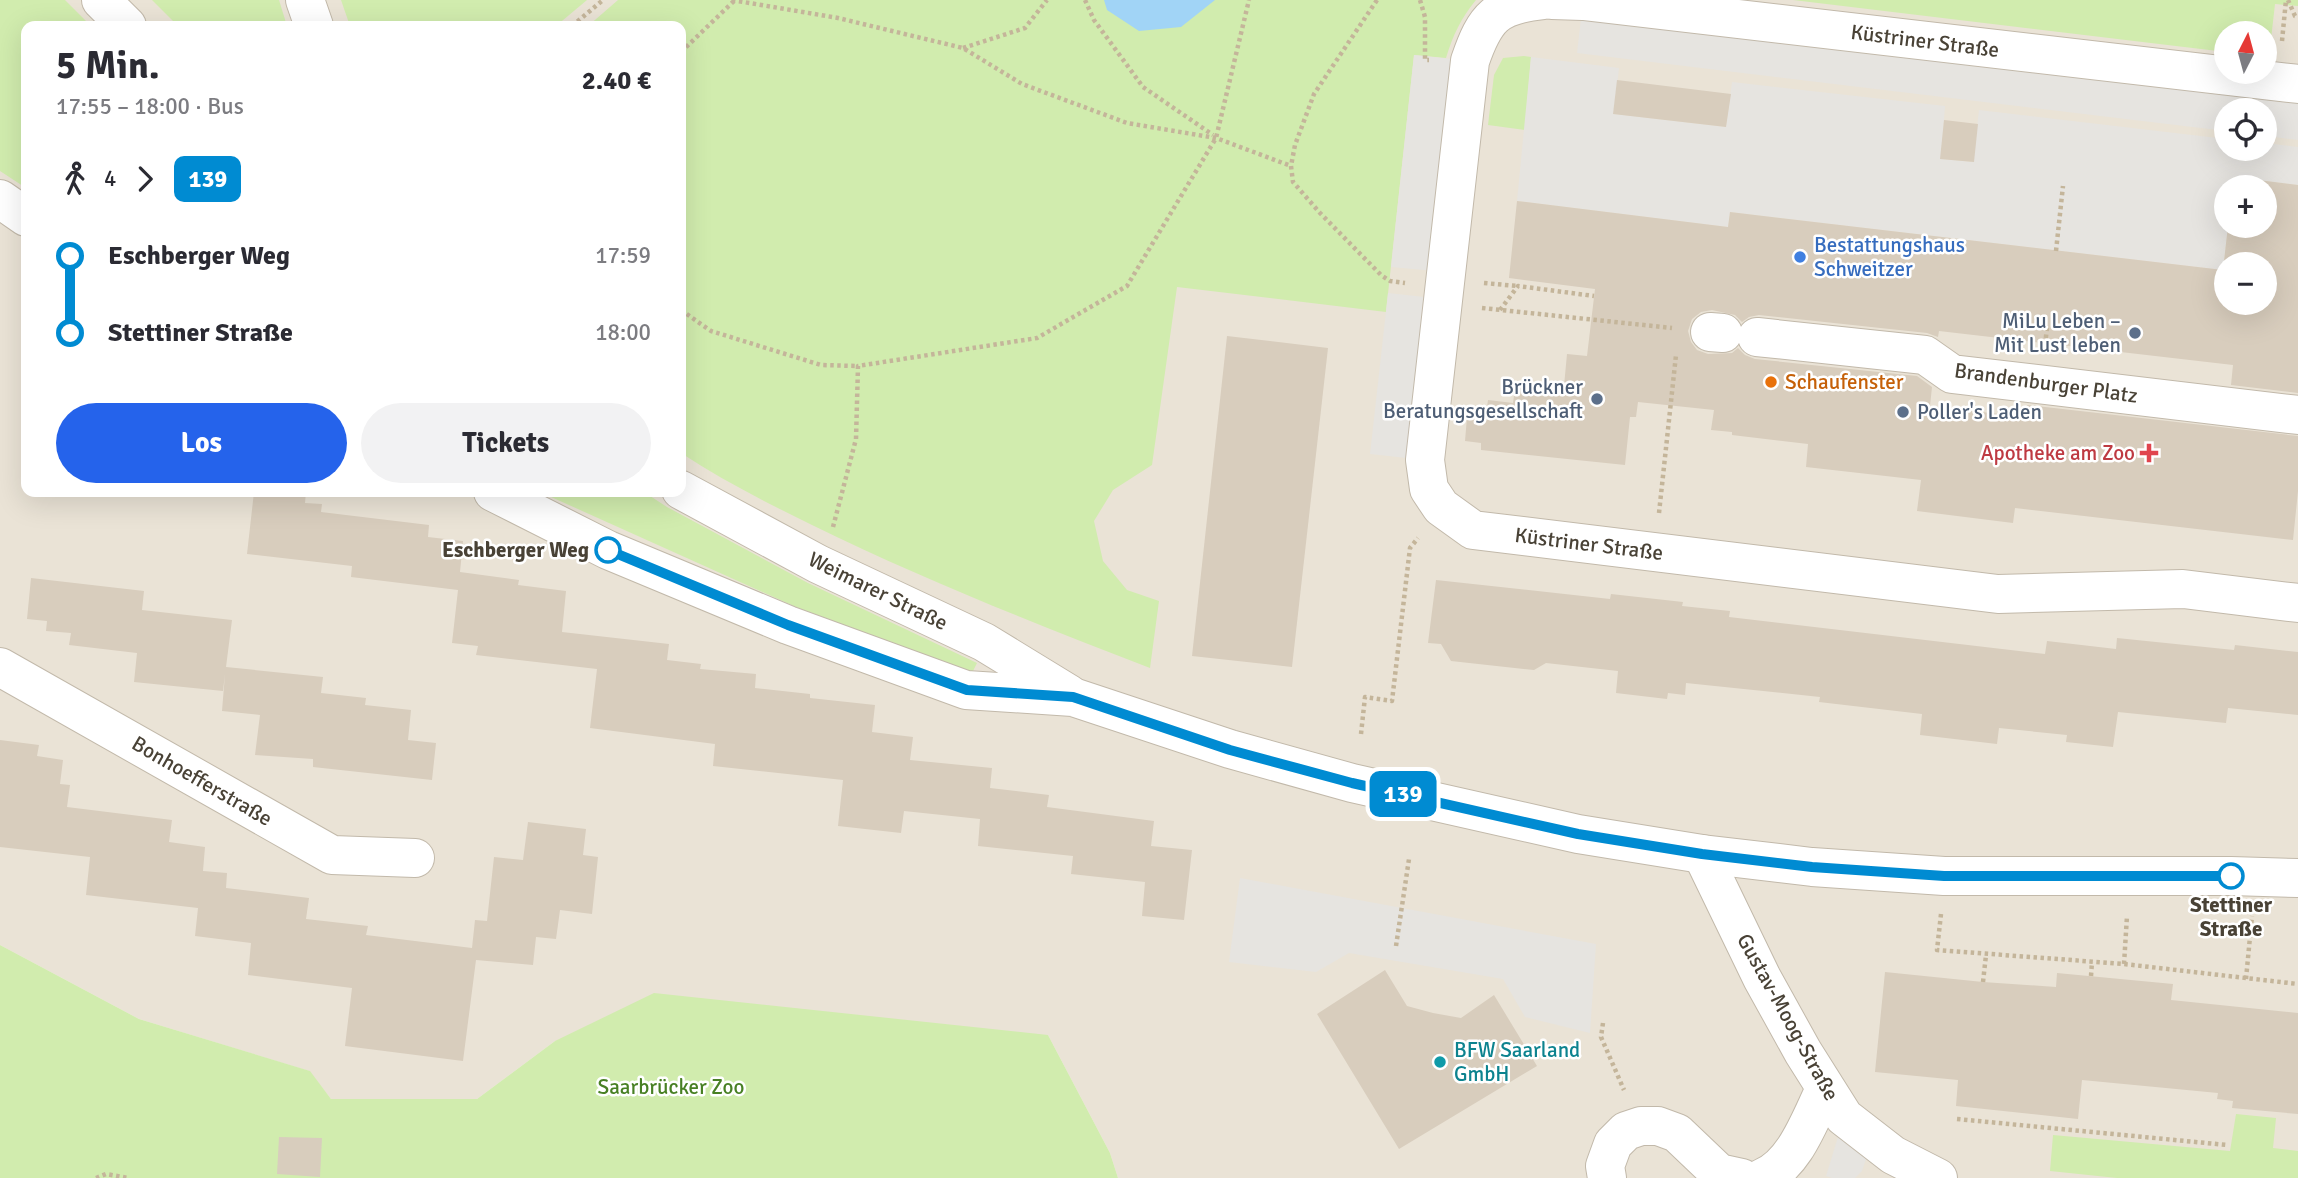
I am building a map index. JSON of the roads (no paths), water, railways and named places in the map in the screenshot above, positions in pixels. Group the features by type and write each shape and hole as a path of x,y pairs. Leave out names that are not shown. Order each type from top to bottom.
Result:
{"street":[{"path":"101,0 122,21"},
{"path":"305,0 312,21"},
{"name":"Küstriner Straße","path":"1544,0 1519,3 1498,12 1484,26 1470,61 1425,460 1429,489 1441,507 1474,530 1998,594 2183,589 2298,603"},
{"name":"Küstriner Straße","path":"1552,0 1583,1 2298,84"},
{"path":"0,199 21,213"},
{"name":"Brandenburger Platz","path":"1717,332 1925,355 1952,374 2298,415"},
{"name":"Weimarer Straße","path":"686,493 818,564 984,642 1073,697"},
{"path":"503,497 621,555 788,625 967,690 1073,697 1230,750 1352,783 1578,834 1702,854 1812,867 1944,876 2298,878"},
{"name":"Bonhoefferstraße","path":"0,667 332,855 415,858"},
{"name":"Gustav-Moog-Straße","path":"1702,854 1762,978 1825,1089 1844,1117 1893,1155 1938,1178"},
{"path":"1762,1178 1776,1171 1786,1160 1825,1089"},
{"path":"1606,1178 1605,1166 1613,1144 1626,1131 1641,1126 1658,1126 1677,1133 1719,1173 1742,1178"}],"water":[{"path":"1104,0 1215,0 1181,27 1139,31 1107,10"}],"place":[{"name":"Bestattungshaus Schweitzer","path":"1800,257"},
{"name":"MiLu Leben – Mit Lust leben","path":"2135,333"},
{"name":"Schaufenster","path":"1771,382"},
{"name":"Brückner Beratungsgesellschaft","path":"1597,399"},
{"name":"Poller's Laden","path":"1903,412"},
{"name":"Apotheke am Zoo","path":"2149,453"},
{"name":"Eschberger Weg","path":"608,550"},
{"name":"Stettiner Straße","path":"2231,876"},
{"name":"BFW Saarland GmbH","path":"1440,1062"}],"park label":[{"name":"Saarbrücker Zoo","path":"671,1087"}]}
